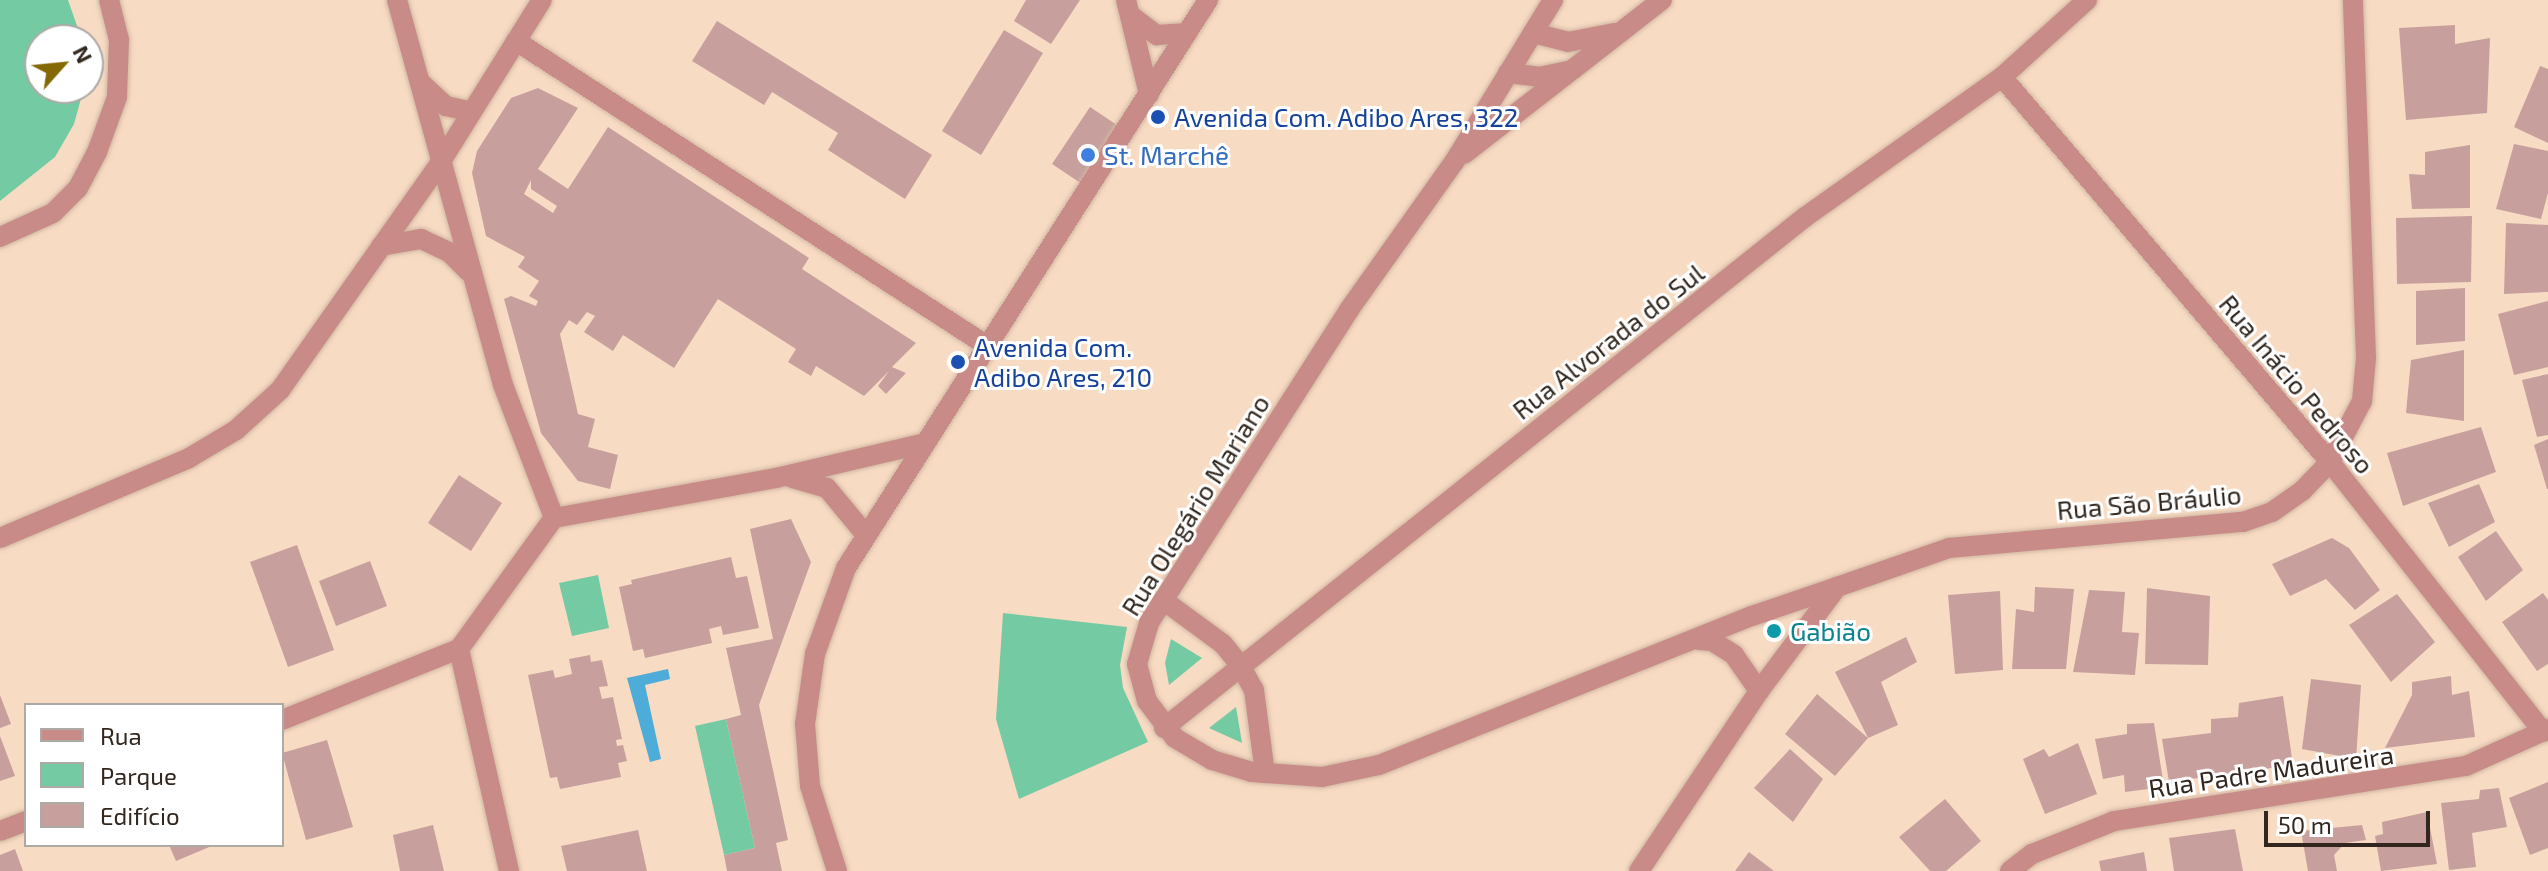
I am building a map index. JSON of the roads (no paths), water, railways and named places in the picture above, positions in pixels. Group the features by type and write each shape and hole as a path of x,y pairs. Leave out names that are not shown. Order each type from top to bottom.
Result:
{"street":[{"path":"0,237 53,213 78,188 97,152 117,97 119,40 109,0"},
{"path":"397,0 503,385 554,518"},
{"path":"0,538 127,487 236,430 280,390 321,339 440,163 542,0"},
{"path":"837,871 810,786 805,724 815,654 828,611 865,534 1208,0"},
{"name":"Rua Olegário Mariano","path":"1553,0 1454,162 1349,310 1163,600 1139,643 1137,664 1147,701 1164,728 1212,760 1265,773 1322,777 1379,765 1837,587"},
{"path":"1454,162 1617,32 1662,0"},
{"name":"Rua Alvorada do Sul","path":"1164,728 1805,217 2002,77 2087,0"},
{"name":"Rua São Bráulio","path":"1837,587 1949,548 2243,522 2272,512 2302,491 2330,462 2362,401 2366,358 2353,0"},
{"path":"1128,8 1157,35 1187,33"},
{"path":"1128,8 1149,94"},
{"path":"1533,33 1568,42 1617,32"},
{"path":"516,41 986,345"},
{"path":"1508,73 1539,77 1572,70"},
{"name":"Rua Inácio Pedroso","path":"2002,77 2330,462 2546,731"},
{"path":"418,79 446,106 471,112"},
{"path":"381,246 421,239 449,252 470,273"},
{"path":"284,719 459,649 554,518 776,478 921,444"},
{"path":"776,478 812,481 827,488 865,534"},
{"path":"1639,871 1759,691 1837,587"},
{"path":"1163,600 1223,644 1240,665 1254,690 1264,739 1265,773"},
{"path":"1699,640 1712,641 1734,655 1759,691"},
{"path":"459,649 509,871"},
{"name":"Rua Padre Madureira","path":"2010,871 2046,848 2114,821 2466,766 2546,731"},
{"path":"0,831 24,822"}],"water":[{"path":"668,669 670,679 645,685 661,759 650,762 627,678"}],"place":[{"name":"Avenida Com. Adibo Ares, 322","path":"1158,117"},
{"name":"St. Marchê","path":"1088,155"},
{"name":"Avenida Com. Adibo Ares, 210","path":"958,362"},
{"name":"Gabião","path":"1774,631"}]}
